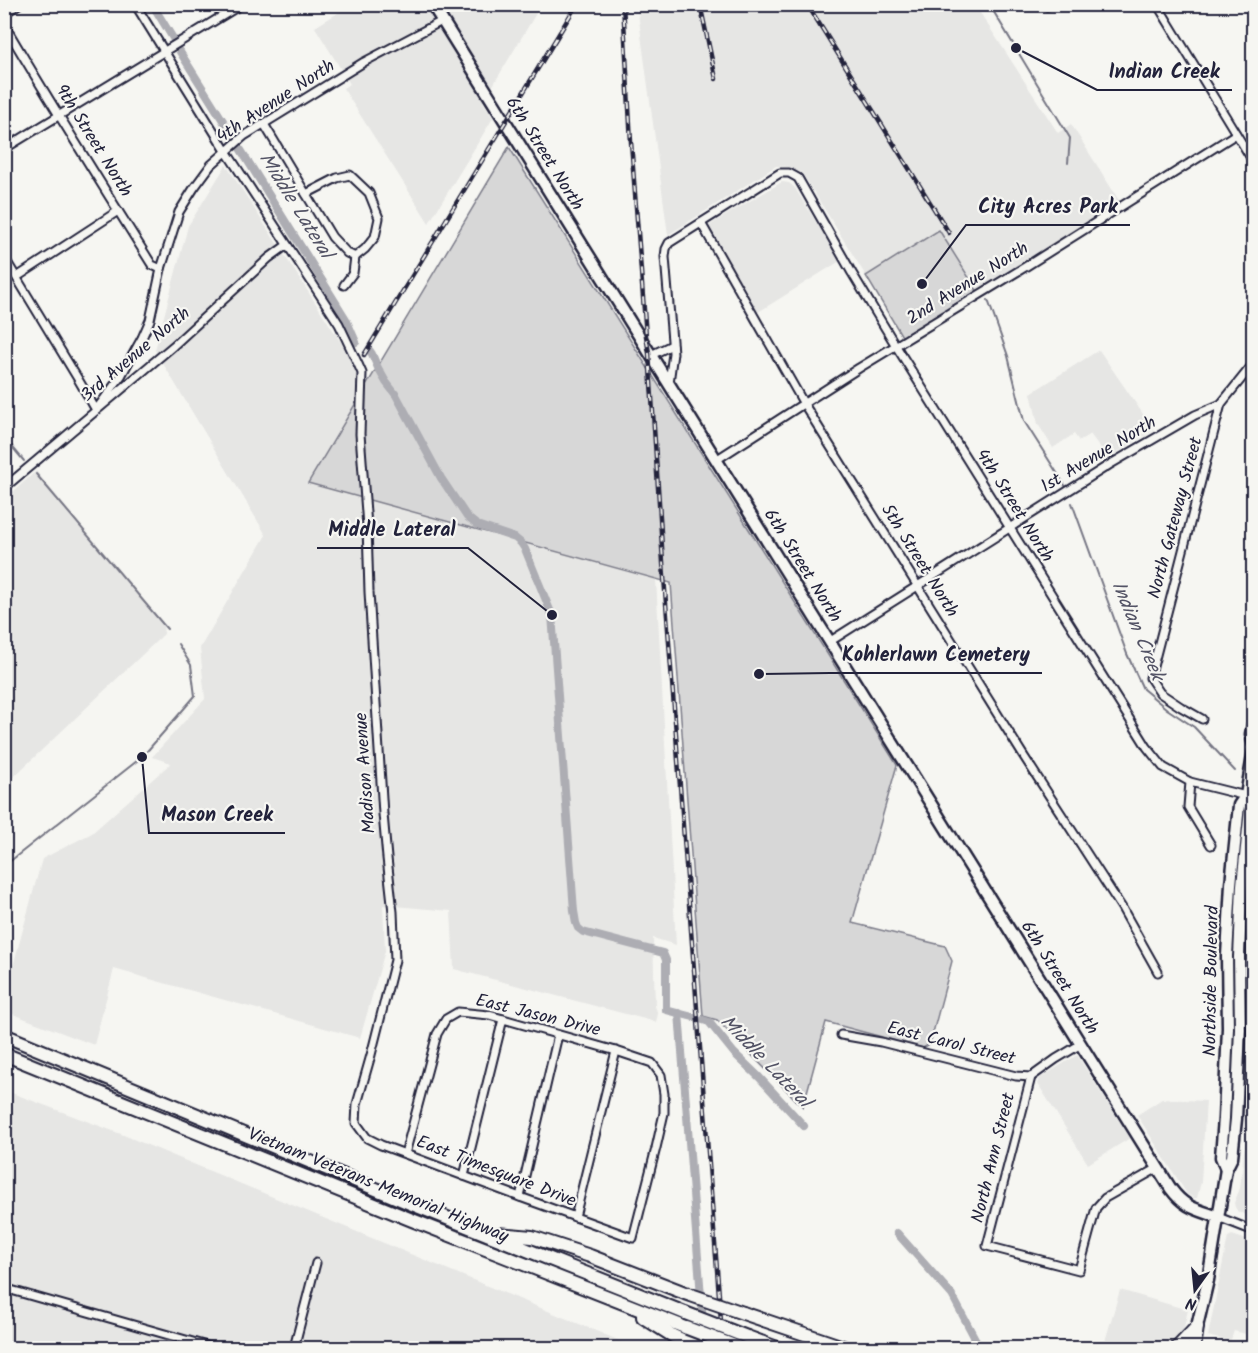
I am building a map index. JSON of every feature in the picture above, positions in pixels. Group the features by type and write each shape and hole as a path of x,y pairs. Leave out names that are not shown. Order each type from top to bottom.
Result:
{"highway":[{"name":"Vietnam Veterans Memorial Highway","path":"4,1035 485,1233 777,1348"},
{"name":"Vietnam Veterans Memorial Highway","path":"4,1054 412,1220 740,1348"},
{"path":"485,1233 532,1237 590,1256 685,1293 846,1348"},
{"path":"619,1302 673,1336 694,1346"},
{"path":"1177,1348 1197,1327"},
{"path":"1193,1348 1197,1327"}],"street":[{"path":"4,14 19,4"},
{"name":"Madison Avenue","path":"135,4 226,151 339,324 362,373 360,434 383,814 393,912 395,960 357,1104 356,1123"},
{"path":"4,149 242,4"},
{"name":"6th Street North","path":"432,4 1178,1199 1187,1206 1218,1217"},
{"path":"1157,4 1254,163"},
{"name":"4th Avenue North","path":"96,410 121,376 142,338 150,320 161,269 179,212 211,165 244,136 364,62 442,21"},
{"name":"9th Street North","path":"4,24 118,212 152,265 161,269"},
{"path":"264,124 333,237 346,253 355,257"},
{"name":"2nd Avenue North","path":"716,460 1236,134"},
{"name":"4th Street North","path":"701,223 780,173 789,173 798,178 896,346 1147,747 1163,767 1190,782 1250,797"},
{"path":"306,194 337,178 350,175 369,193 379,218 375,237 355,257 353,273 344,285"},
{"path":"17,277 118,212"},
{"path":"669,384 673,353 666,249 669,243 701,223"},
{"name":"5th Street North","path":"701,223 804,404 1023,755 1122,908 1158,972"},
{"name":"3rd Avenue North","path":"4,488 173,346 269,258 287,245"},
{"path":"4,258 96,410"},
{"path":"651,355 672,345"},
{"name":"1st Avenue North","path":"829,642 1109,465 1186,420 1221,404 1254,363"},
{"name":"North Gateway Street","path":"1202,719 1160,693 1150,678 1221,404"},
{"path":"1254,720 1251,734 1254,745"},
{"name":"Northside Boulevard","path":"1197,1327 1208,1280 1226,1169 1221,1157 1228,1028 1227,956 1234,838 1239,806 1250,797 1254,751"},
{"path":"1190,782 1188,807 1211,845"},
{"name":"East Jason Drive","path":"405,1154 437,1034 446,1019 458,1012 502,1019 652,1063 661,1075 664,1113 633,1238"},
{"path":"464,1176 502,1019"},
{"path":"519,1197 558,1035"},
{"name":"East Carol Street","path":"841,1035 881,1042 1016,1076 1031,1077 1081,1044"},
{"path":"574,1217 616,1051"},
{"name":"North Ann Street","path":"1031,1077 987,1246 1079,1270 1096,1208 1105,1198 1158,1168"},
{"name":"East Timesquare Drive","path":"356,1123 367,1138 405,1154 633,1238"},
{"path":"1218,1217 1254,1231"},
{"path":"294,1348 316,1263"},
{"path":"4,1288 214,1348"}],"shaded area":[{"path":"351,5 541,5 483,102 493,118 429,223 343,88 350,84 315,27"},
{"path":"637,5 975,5 1058,133 1071,124 1120,202 978,292 939,230 866,276 802,173 787,167 776,166 668,235"},
{"path":"509,147 897,765 852,923 945,946 952,961 930,1044 923,1048 826,1022 803,1107 717,1020 703,1016 671,583 308,483"},
{"path":"226,165 368,384 309,483 656,579 676,945 653,938 655,1006 658,1014 656,1022 454,969 451,911 383,905 385,951 360,1038 114,969 94,1045 5,1011 5,996 42,859 92,833 171,763 152,757 205,699 200,648 266,535 155,350 188,226"},
{"path":"782,182 789,183 795,188 840,261 755,314 702,230"},
{"path":"939,230 978,292 903,338 866,276"},
{"path":"1099,350 1154,430 1108,458 1090,434 1079,441 1074,434 1053,448 1038,424 1031,393"},
{"path":"36,471 163,626 164,634 5,785 5,499"},
{"path":"1077,1055 1130,1138 1088,1164 1038,1084 1040,1078"},
{"path":"4,1090 121,1134 637,1348 5,1348"},
{"path":"1162,1099 1206,1101 1201,1182 1197,1198 1187,1194 1137,1115"},
{"path":"1253,1110 1254,1217 1238,1212 1234,1203 1240,1188 1244,1151"},
{"path":"1232,1235 1253,1244 1254,1336 1234,1331 1230,1342 1208,1336 1228,1237"},
{"path":"1120,1290 1188,1310 1179,1348 1103,1348"}],"waterway":[{"name":"Middle Lateral","path":"152,4 174,40"},
{"name":"Indian Creek","path":"989,4 1070,138 1068,163"},
{"name":"Middle Lateral","path":"180,52 232,135"},
{"name":"Middle Lateral","path":"241,150 346,319 356,342"},
{"name":"Indian Creek","path":"988,300 1008,356 1024,421 1066,487"},
{"name":"Middle Lateral","path":"370,351 441,478 467,517 477,525 515,538 521,543 552,615 574,911 578,928 583,932 663,953 666,960 666,1010 693,1017"},
{"path":"4,437 24,461"},
{"path":"36,474 167,629"},
{"name":"Indian Creek","path":"1072,503 1127,654 1143,689 1194,727 1235,771"},
{"path":"4,866 142,757 195,696 191,665 178,644"},
{"path":"679,1013 705,1348"},
{"name":"Middle Lateral","path":"703,1020 709,1022 734,1053 804,1126"},
{"name":"Middle Lateral","path":"897,1233 952,1295 980,1348"}],"railway":[{"path":"364,355 577,4"},
{"path":"623,4 631,142 649,353 723,1348"},
{"path":"700,4 716,79"},
{"path":"807,4 949,233"}],"place":[{"name":"Indian Creek","path":"1016,48"},
{"name":"City Acres Park","path":"922,284"},
{"name":"Middle Lateral","path":"552,615"},
{"name":"Kohlerlawn Cemetery","path":"759,674"},
{"name":"Mason Creek","path":"142,757"}]}
